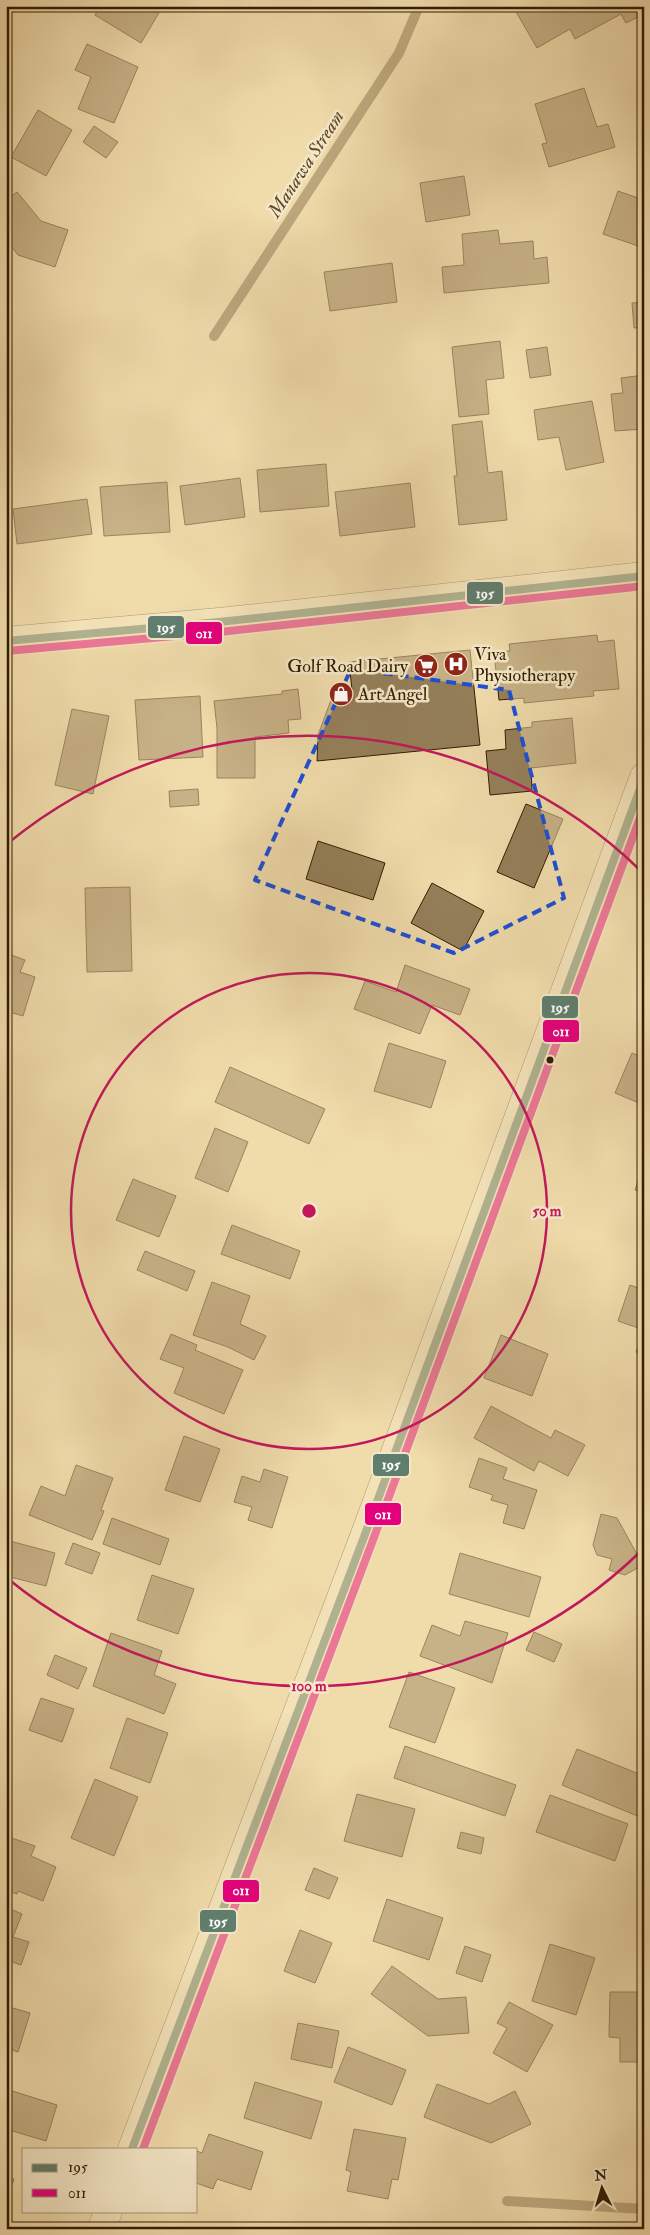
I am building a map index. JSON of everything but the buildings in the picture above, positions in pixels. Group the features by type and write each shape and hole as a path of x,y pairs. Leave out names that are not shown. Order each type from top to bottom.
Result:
{"street":[{"path":"6,641 219,622 644,576"},
{"path":"132,2148 364,1537 644,777"},
{"path":"102,2229 108,2212"}],"highlighted area":[{"path":"351,669 509,690 564,898 454,953 255,880"}],"waterway":[{"name":"Manawa Stream","path":"214,336 399,53 419,6"},
{"path":"507,2201 644,2209"}],"transit line":[{"name":"195","path":"6,641 219,622 644,576"},
{"name":"011","path":"7,651 220,632 644,586"},
{"name":"195","path":"132,2148 364,1537 644,778"},
{"name":"011","path":"143,2148 373,1540 644,807"}],"place":[{"name":"Viva Physiotherapy","path":"456,664"},
{"name":"Golf Road Dairy","path":"426,666"},
{"name":"Art Angel","path":"341,694"}]}
